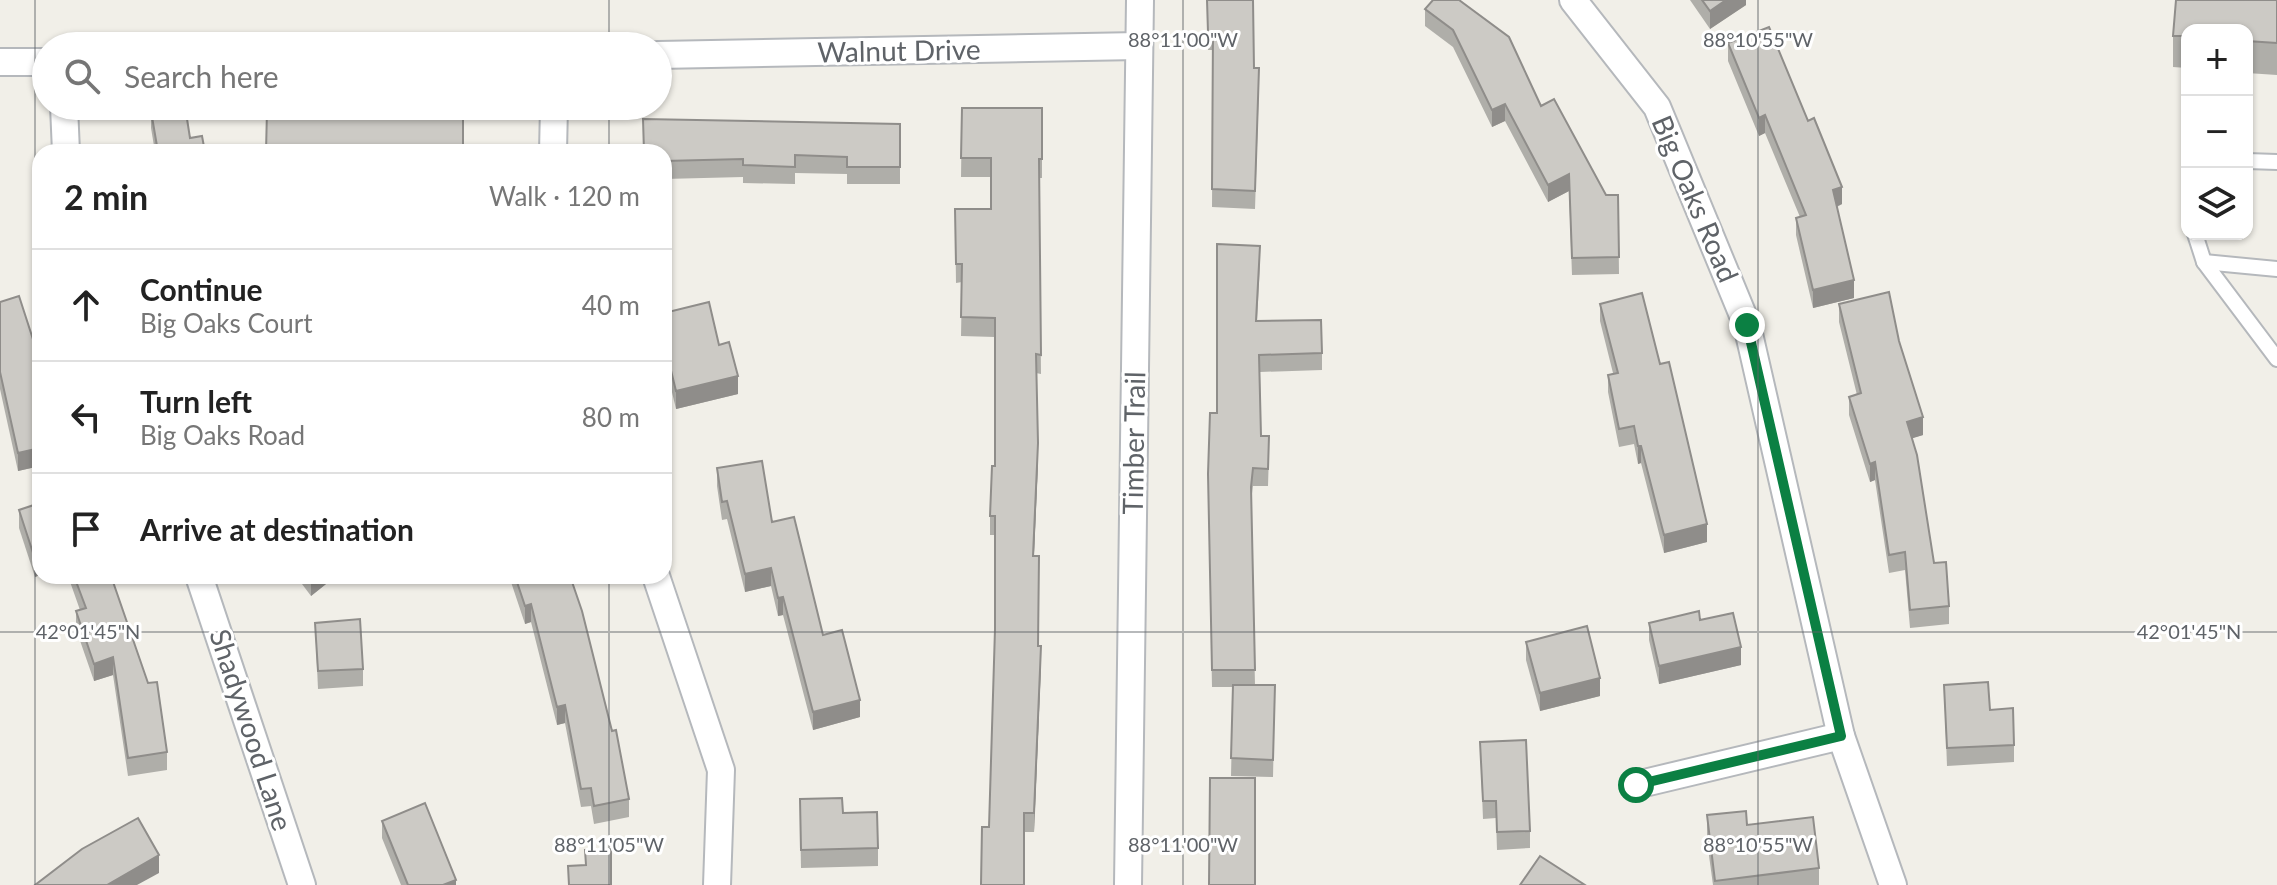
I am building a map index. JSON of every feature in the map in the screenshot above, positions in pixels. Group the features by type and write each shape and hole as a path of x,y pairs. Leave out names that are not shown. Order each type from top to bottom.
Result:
{"street":[{"name":"Timber Trail","path":"1128,885 1140,0"},
{"name":"Big Oaks Road","path":"1573,0 1657,107 1747,325 1841,736 1893,885"},
{"name":"Walnut Drive","path":"672,55 1139,46"},
{"path":"0,62 32,62"},
{"path":"65,120 66,144"},
{"path":"553,144 554,120"},
{"name":"Shadywood Lane","path":"202,584 302,885"},
{"path":"659,584 721,770 717,885"},
{"path":"1636,785 1841,736"}],"lane":[{"path":"2253,161 2277,162"},
{"path":"2197,240 2204,262 2277,359"},
{"path":"2204,262 2277,269"}],"building":[{"path":"1207,0 1253,0 1254,68 1259,68 1255,191 1212,189 1213,32 1208,32"},
{"path":"1433,0 1459,0 1509,37 1541,106 1554,99 1606,195 1618,195 1619,257 1572,258 1569,174 1548,185 1505,104 1492,110 1453,30 1425,9"},
{"path":"1702,0 1726,0 1710,11"},
{"path":"2176,0 2277,0 2277,43 2253,41 2253,24 2181,24 2181,36 2173,36"},
{"path":"1769,27 1808,121 1814,118 1842,187 1833,190 1854,280 1813,290 1796,218 1806,215 1765,115 1759,118 1728,43"},
{"path":"962,108 1042,108 1042,159 1039,159 1041,355 1036,354 1038,443 1033,556 1039,556 1038,646 1041,646 1034,813 1024,813 1024,885 981,885 982,827 989,827 995,629 995,516 990,516 992,466 995,466 995,318 961,317 962,264 956,264 955,209 991,209 991,158 961,158"},
{"path":"153,120 187,120 190,138 202,136 204,144 157,144"},
{"path":"267,120 463,120 463,144 266,144"},
{"path":"643,120 900,124 900,167 847,167 847,157 795,155 795,167 743,165 743,159 672,161 672,144 644,144"},
{"path":"1217,244 1260,246 1256,321 1321,320 1322,353 1259,355 1261,436 1269,436 1268,469 1253,468 1251,487 1255,670 1212,670 1208,474 1210,413 1217,413"},
{"path":"1889,292 1899,341 1923,417 1907,422 1917,455 1934,563 1946,562 1949,606 1910,610 1905,552 1889,555 1875,462 1870,464 1849,397 1861,393 1839,304"},
{"path":"1642,293 1660,364 1669,362 1707,524 1664,535 1634,426 1619,429 1608,375 1618,373 1600,304"},
{"path":"19,296 32,336 32,450 18,453 0,372 0,302"},
{"path":"709,302 719,345 729,342 738,376 676,391 672,375 672,311"},
{"path":"762,461 772,522 794,517 823,635 842,630 860,700 813,712 783,597 778,598 771,568 745,574 727,501 722,502 717,468"},
{"path":"32,506 32,550 19,510"},
{"path":"77,584 114,584 148,683 157,682 167,752 128,758 113,657 94,664 76,611 86,608"},
{"path":"518,584 573,584 612,731 616,730 629,799 594,806 591,788 581,789 565,705 557,707 531,604 525,606"},
{"path":"1699,611 1700,620 1733,613 1741,647 1659,666 1649,623"},
{"path":"360,619 363,669 318,671 315,623"},
{"path":"1587,626 1600,678 1540,693 1526,642"},
{"path":"1988,682 1990,710 2013,708 2014,745 1947,748 1944,685"},
{"path":"1233,685 1275,685 1273,760 1231,758"},
{"path":"1526,740 1530,831 1497,832 1496,801 1483,801 1480,742"},
{"path":"1210,778 1255,778 1255,885 1209,885"},
{"path":"842,798 843,813 877,812 878,848 801,850 800,799"},
{"path":"425,803 456,880 443,885 408,885 382,821"},
{"path":"1746,811 1747,825 1813,817 1819,868 1715,881 1707,815"},
{"path":"138,818 159,855 107,885 35,885 82,849"},
{"path":"611,849 611,885 569,885 568,866 586,865 585,850"},
{"path":"1540,856 1585,885 1520,885"}],"route":[{"path":"1636,785 1841,736 1747,325"}]}
